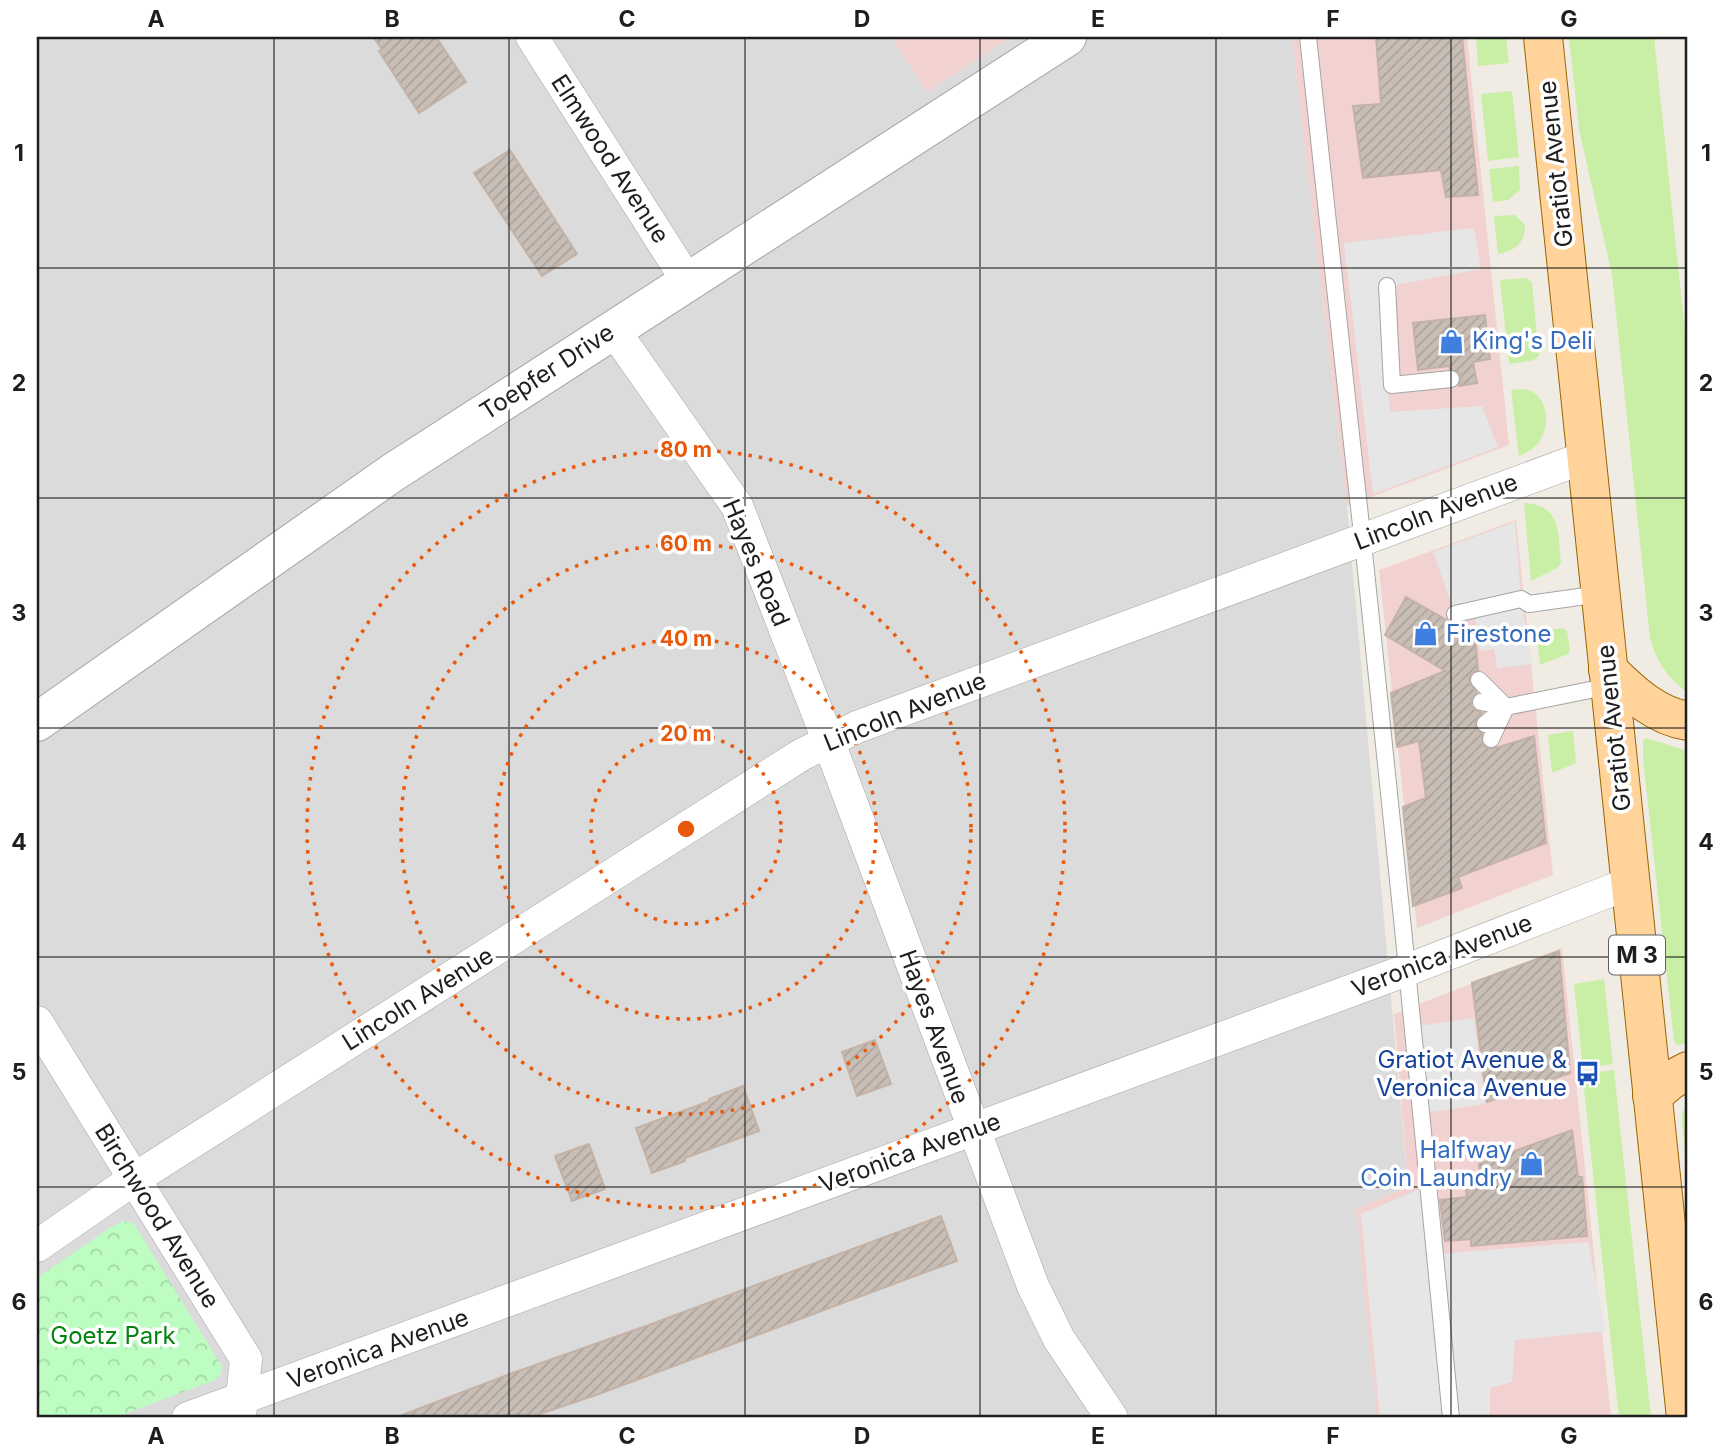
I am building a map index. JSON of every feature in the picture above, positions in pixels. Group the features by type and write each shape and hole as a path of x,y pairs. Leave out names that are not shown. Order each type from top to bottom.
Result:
{"main road":[{"name":"Gratiot Avenue","path":"1543,37 1686,1418"},
{"path":"1609,678 1653,709 1688,722"},
{"path":"1652,1096 1671,1080 1688,1071"}],"street":[{"name":"Elmwood Avenue","path":"531,37 688,282"},
{"name":"Toepfer Drive","path":"37,722 392,473 1067,37"},
{"name":"Hayes Road","path":"613,329 737,506 828,740"},
{"name":"Lincoln Avenue","path":"37,1246 134,1180 828,740 869,722 1586,457"},
{"name":"Hayes Avenue","path":"828,740 1033,1286 1059,1339 1112,1418"},
{"name":"Veronica Avenue","path":"188,1418 241,1408 973,1130 1406,970 1630,883"},
{"name":"Birchwood Avenue","path":"37,1022 246,1359 241,1408"}],"lane":[{"path":"1308,37 1423,1113 1451,1418"},
{"path":"1387,286 1392,385 1451,379"},
{"path":"1455,614 1521,599 1529,604 1600,594"},
{"path":"1481,702 1506,707 1609,678"},
{"path":"1479,680 1506,707"},
{"path":"1488,732 1506,707"}],"shaded area":[{"path":"37,37 891,37 927,92 1011,37 1292,37 1347,506 1408,1187 1356,1209 1378,1418 37,1418"},
{"path":"891,37 1011,37 927,92"},
{"path":"1292,37 1467,37 1509,445 1347,506"},
{"path":"1474,228 1481,269 1379,288 1390,412 1482,406 1498,447 1373,494 1344,243"},
{"path":"1516,520 1553,875 1417,928 1379,570"},
{"path":"1515,522 1521,599 1532,664 1497,668 1494,649 1480,651 1474,610 1455,614 1433,552"},
{"path":"1562,948 1611,1418 1377,1418 1356,1209 1408,1187 1394,1014"},
{"path":"1474,1018 1485,1104 1423,1113 1411,1027"},
{"path":"1429,1185 1436,1254 1588,1242 1606,1331 1515,1340 1512,1382 1490,1388 1490,1418 1380,1418 1361,1214"}],"green space":[{"path":"1476,37 1506,37 1509,63 1478,66"},
{"path":"1569,37 1654,37 1688,361 1688,693 1674,682 1664,669 1650,638 1612,275 1579,129"},
{"path":"1512,91 1519,157 1488,161 1481,94"},
{"path":"1519,166 1520,190 1508,200 1493,202 1489,169"},
{"path":"1515,215 1525,225 1523,237 1514,248 1498,254 1494,216"},
{"path":"1527,278 1532,283 1539,355 1535,360 1509,364 1500,280"},
{"path":"1524,389 1538,396 1543,403 1546,419 1538,443 1519,456 1511,390"},
{"path":"1524,503 1536,505 1552,515 1558,531 1561,563 1557,568 1531,581"},
{"path":"1563,628 1567,631 1570,651 1540,665 1536,631"},
{"path":"1573,731 1576,763 1552,773 1548,735"},
{"path":"1646,738 1688,751 1688,1043 1677,1045 1674,1041 1643,758 1643,741"},
{"path":"1604,979 1613,1064 1583,1068 1574,984"},
{"path":"1614,1070 1651,1418 1619,1418 1583,1079 1589,1078 1589,1073"},
{"path":"1688,1103 1688,1184 1682,1121 1683,1111"},
{"name":"Goetz Park","path":"124,1221 134,1224 221,1365 221,1373 215,1380 114,1418 37,1418 37,1278 111,1227"}],"building":[{"path":"373,37 436,37 466,82 419,113 379,51 382,49"},
{"path":"1376,37 1462,37 1478,195 1446,197 1441,170 1363,178 1353,106 1381,104"},
{"path":"510,150 577,254 542,276 474,173"},
{"name":"King's Deli","path":"1485,315 1490,359 1473,362 1477,383 1459,386 1460,373 1449,366 1418,370 1413,323"},
{"path":"1406,597 1475,636 1478,670 1471,673 1469,682 1477,693 1471,699 1471,706 1482,713 1475,725 1482,734 1483,746 1493,749 1534,736 1546,843 1458,877 1462,888 1413,906 1403,807 1426,798 1419,741 1397,747 1391,693 1445,671 1385,635"},
{"path":"1559,951 1570,1073 1487,1102 1472,983"},
{"path":"875,1040 891,1084 857,1096 842,1052"},
{"path":"743,1086 759,1131 652,1173 636,1128"},
{"path":"1572,1130 1578,1177 1582,1177 1587,1236 1471,1246 1471,1239 1445,1241 1440,1200 1467,1197 1466,1190 1481,1188 1479,1164"},
{"path":"589,1144 605,1189 572,1201 555,1156"},
{"path":"941,1216 957,1261 528,1418 403,1418 402,1415 510,1374"}],"place":[{"name":"King's Deli","path":"1452,341"},
{"name":"Firestone","path":"1426,634"},
{"name":"Gratiot Avenue & Veronica Avenue","path":"1587,1074"},
{"name":"Halfway Coin Laundry","path":"1532,1164"}]}
